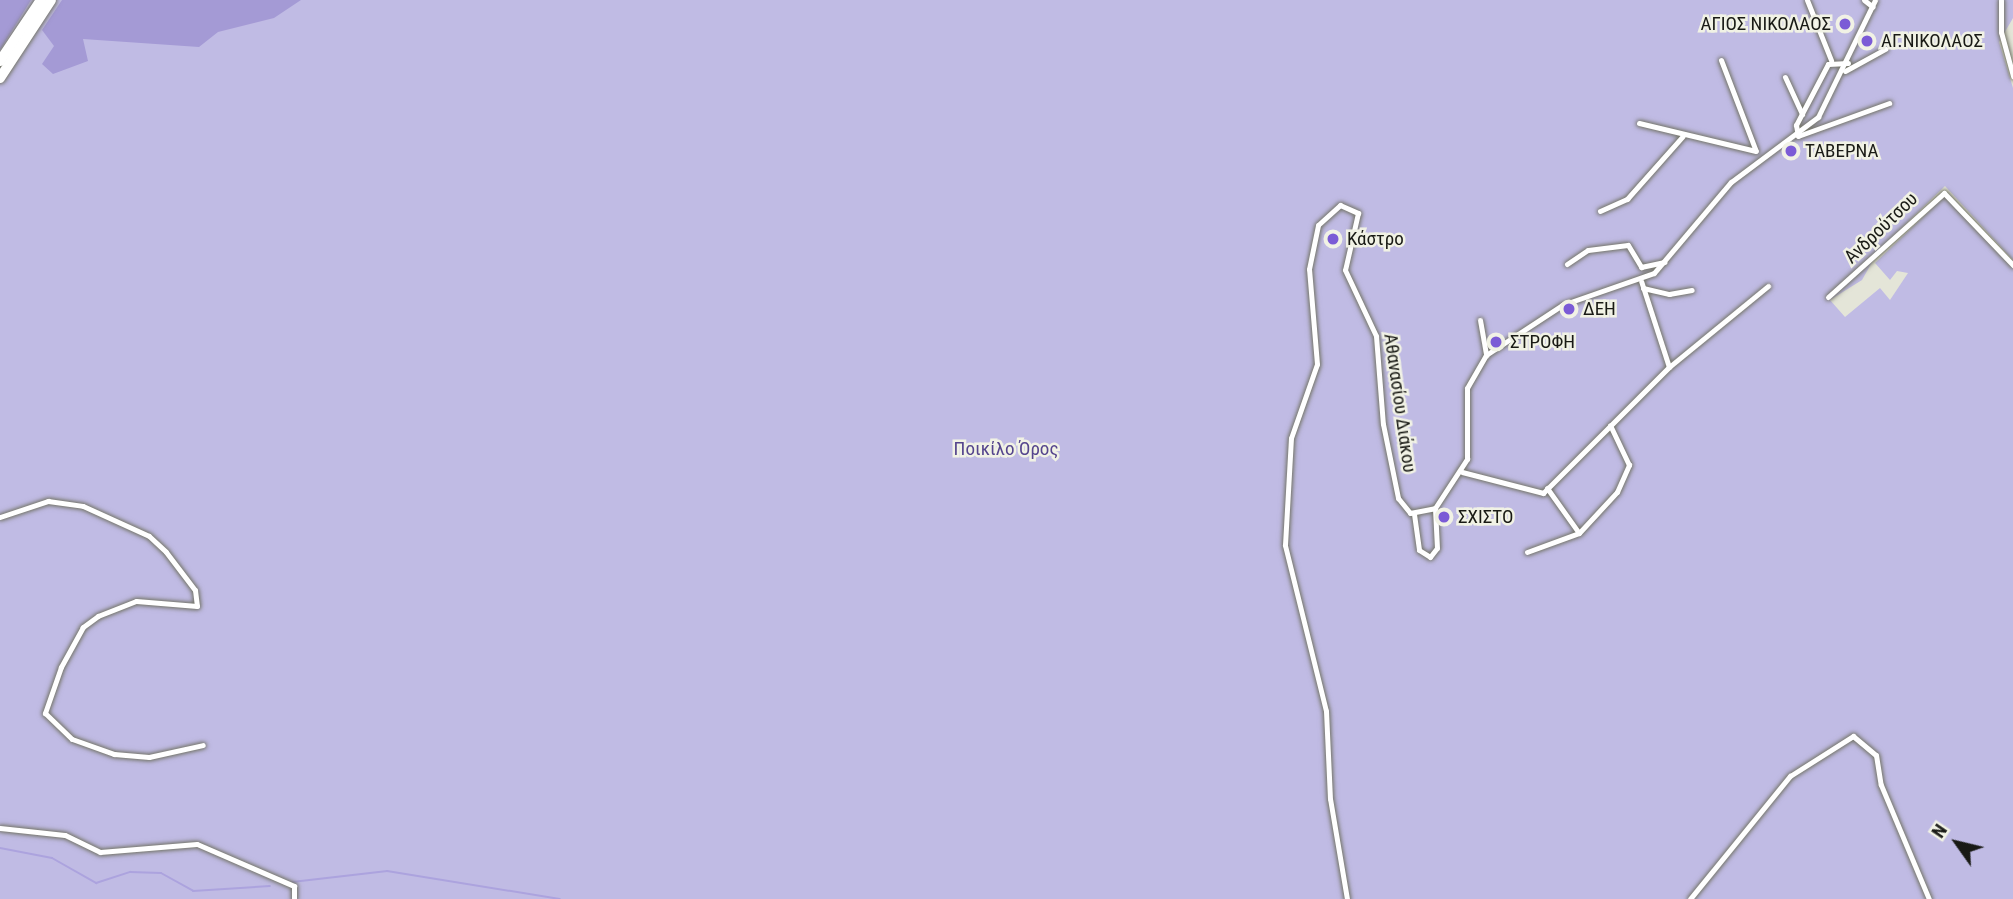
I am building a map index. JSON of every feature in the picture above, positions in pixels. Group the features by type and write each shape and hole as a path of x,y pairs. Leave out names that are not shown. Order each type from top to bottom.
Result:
{"highway":[{"path":"0,61 41,0"},
{"path":"0,78 51,0"}],"street":[{"path":"1807,0 1832,61"},
{"path":"1798,136 1818,117 1849,63 1874,3 1864,0"},
{"path":"2001,0 2013,76"},
{"path":"1845,71 1885,49"},
{"path":"1721,60 1758,154"},
{"path":"1832,61 1849,63"},
{"path":"1798,136 1802,114 1832,61"},
{"path":"1785,77 1802,114"},
{"path":"1435,508 1437,548 1430,557 1419,550 1413,514 1435,508 1462,472 1469,443 1466,388 1486,355 1562,305 1642,281 1664,262 1758,154 1798,136 1889,103"},
{"path":"1639,123 1758,154"},
{"path":"1600,211 1627,199 1683,136"},
{"name":"Ανδρούτσου","path":"1828,297 1944,193 2013,265"},
{"name":"Αθανασίου Διάκου","path":"1347,899 1330,799 1326,711 1285,545 1291,438 1317,364 1310,259 1318,225 1340,205 1358,213 1346,270 1375,330 1383,424 1398,498 1413,514"},
{"path":"1567,264 1588,250 1628,245 1640,267 1664,262"},
{"path":"1642,281 1669,367"},
{"path":"1462,472 1538,495 1669,367 1768,286"},
{"path":"1643,288 1669,294 1692,290"},
{"path":"1480,320 1486,355"},
{"path":"1527,552 1579,533 1628,475 1610,425"},
{"path":"1547,488 1579,533"},
{"path":"0,517 48,501 82,506 149,536 166,552 195,590 197,606 136,601 98,616 83,627 61,667 45,713 72,739 114,754 149,757 203,745"},
{"path":"1690,899 1790,776 1853,736 1876,755 1881,785 1929,899"},
{"path":"0,828 65,835 100,852 197,844 294,886 294,899"}],"green space":[{"name":"Ποικίλο Όρος","path":"0,0 2013,0 2013,18 1999,42 2013,88 2013,260 1945,186 1879,250 1862,280 1830,300 1845,317 1880,288 1890,300 1908,273 1897,271 1890,280 1875,263 1945,196 2013,268 2013,899 0,899"}],"shaded area":[{"path":"0,0 31,0 0,50"},
{"path":"62,0 301,0 274,18 218,32 199,47 83,39 88,61 53,74 42,64 54,46 42,30"}],"waterway":[{"path":"0,848 52,858 96,883 130,872 161,873 193,891 270,886"},
{"path":"292,882 387,871 560,899"}],"place":[{"name":"ΑΓΙΟΣ ΝΙΚΟΛΑΟΣ","path":"1845,24"},
{"name":"ΑΓ.ΝΙΚΟΛΑΟΣ","path":"1867,41"},
{"name":"ΤΑΒΕΡΝΑ","path":"1791,151"},
{"name":"Κάστρο","path":"1333,239"},
{"name":"ΔΕΗ","path":"1569,309"},
{"name":"ΣΤΡΟΦΗ","path":"1496,342"},
{"name":"ΣΧΙΣΤΟ","path":"1444,517"}]}
